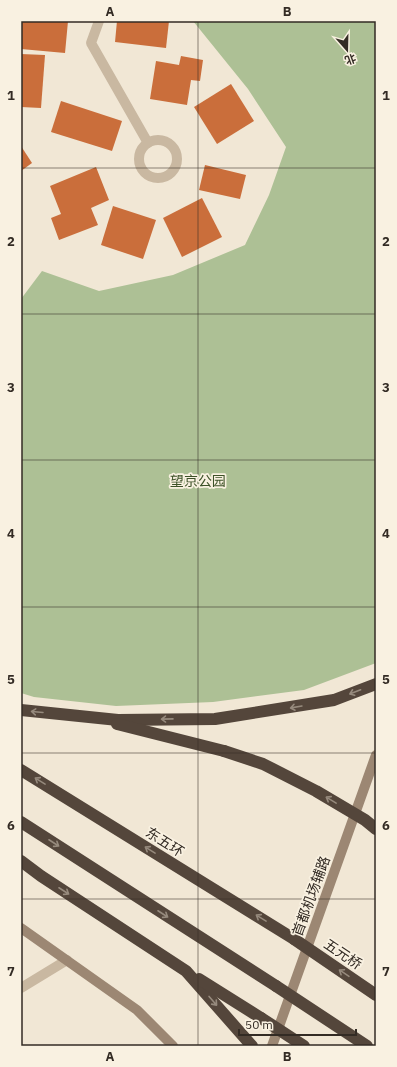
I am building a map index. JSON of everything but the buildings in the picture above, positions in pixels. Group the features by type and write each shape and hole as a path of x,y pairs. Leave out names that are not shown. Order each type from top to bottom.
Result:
{"highway":[{"path":"21,710 118,720 216,718 334,700 376,684"},
{"path":"90,718 224,751 269,767 316,791 365,820 376,829"},
{"name":"东五环","path":"21,770 294,939"},
{"path":"21,822 367,1046"},
{"path":"21,861 186,971 304,1046"},
{"name":"五元桥","path":"294,939 376,995"},
{"path":"186,971 252,1045"}],"street":[{"path":"99,21 91,44 148,143"},
{"name":"首都机场辅路","path":"272,1046 376,755"},
{"path":"21,928 137,1010 173,1046"},
{"path":"21,988 67,960"}],"green space":[{"name":"望京公园","path":"193,21 376,21 376,663 304,690 213,702 116,706 34,697 21,693 21,299 42,271 99,291 173,275 245,245 269,195 286,147 248,89"}]}
